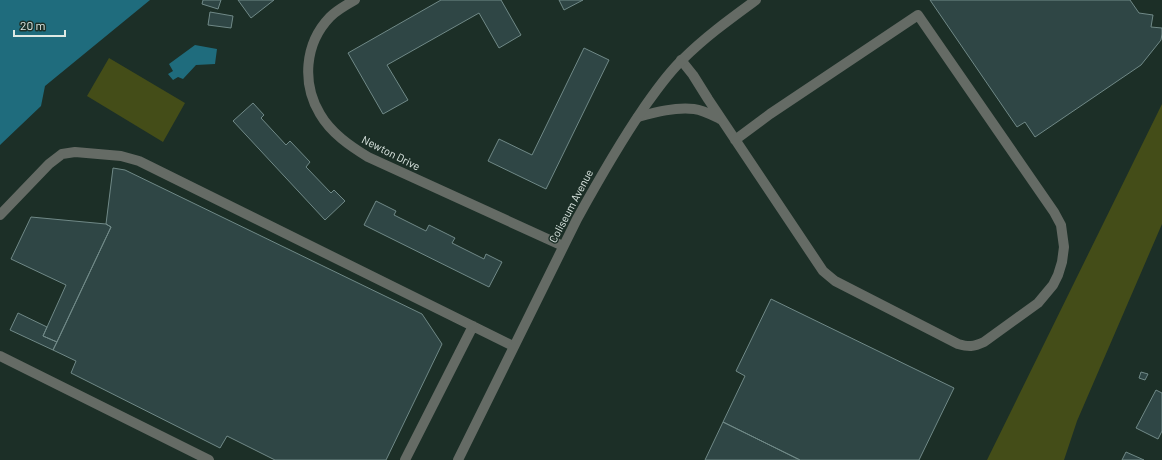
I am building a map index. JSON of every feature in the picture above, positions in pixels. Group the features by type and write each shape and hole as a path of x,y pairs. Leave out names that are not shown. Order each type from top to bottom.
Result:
{"street":[{"name":"Newton Drive","path":"355,0 344,6 330,17 321,28 313,43 309,57 308,82 312,98 321,116 334,132 368,157 563,246"},
{"name":"Coliseum Avenue","path":"458,460 563,246 595,186 638,117 656,91 681,60 708,35 756,0"},
{"path":"681,60 693,75 720,119 823,271 835,281 958,344 975,346 984,342 1038,303 1047,295 1058,275 1062,262 1063,236 1061,225 1054,212 918,15 770,114 735,140"},
{"path":"638,117 661,111 695,109 720,119"},
{"path":"0,215 49,164 62,154 75,152 121,156 139,161 513,346"},
{"path":"405,460 474,326"},
{"path":"0,356 209,460"}],"green space":[{"path":"109,58 185,103 163,142 87,96"},
{"path":"1162,104 1162,224 1077,421 1064,460 987,460"}],"water":[{"path":"0,0 150,0 45,86 41,106 0,145"},
{"path":"195,45 217,49 215,64 196,65 183,79 178,77 173,80 168,74 173,71 169,64"}],"building":[{"path":"203,0 221,0 218,9 202,4"},
{"path":"238,0 274,0 251,18"},
{"path":"441,0 501,0 521,35 499,48 479,13 387,65 408,100 383,114 348,53"},
{"path":"559,0 583,0 564,10"},
{"path":"930,0 1130,0 1139,13 1153,15 1151,27 1162,28 1162,34 1161,40 1141,65 1035,137 1025,122 1017,127"},
{"path":"210,12 233,16 231,28 208,25"},
{"path":"584,48 609,60 546,189 488,161 499,139 532,155"},
{"path":"253,103 264,115 261,118 286,145 290,141 310,162 306,167 331,193 334,190 345,201 325,220 233,121"},
{"path":"113,168 125,170 422,314 442,344 386,460 275,460 227,436 220,448 71,373 76,361 53,350 111,227 106,224"},
{"path":"376,201 396,211 394,215 426,231 429,225 455,238 452,243 484,259 486,254 502,262 489,287 364,225"},
{"path":"31,217 106,224 111,227 57,342 43,336 66,285 11,259"},
{"path":"771,299 954,388 919,460 800,460 723,422 745,376 736,371"},
{"path":"18,313 47,327 43,336 57,342 53,350 10,330"},
{"path":"1141,372 1148,374 1145,380 1139,378"},
{"path":"1156,390 1162,393 1162,431 1158,439 1136,428"},
{"path":"723,422 800,460 705,460"},
{"path":"1126,452 1144,460 1122,460"}]}
